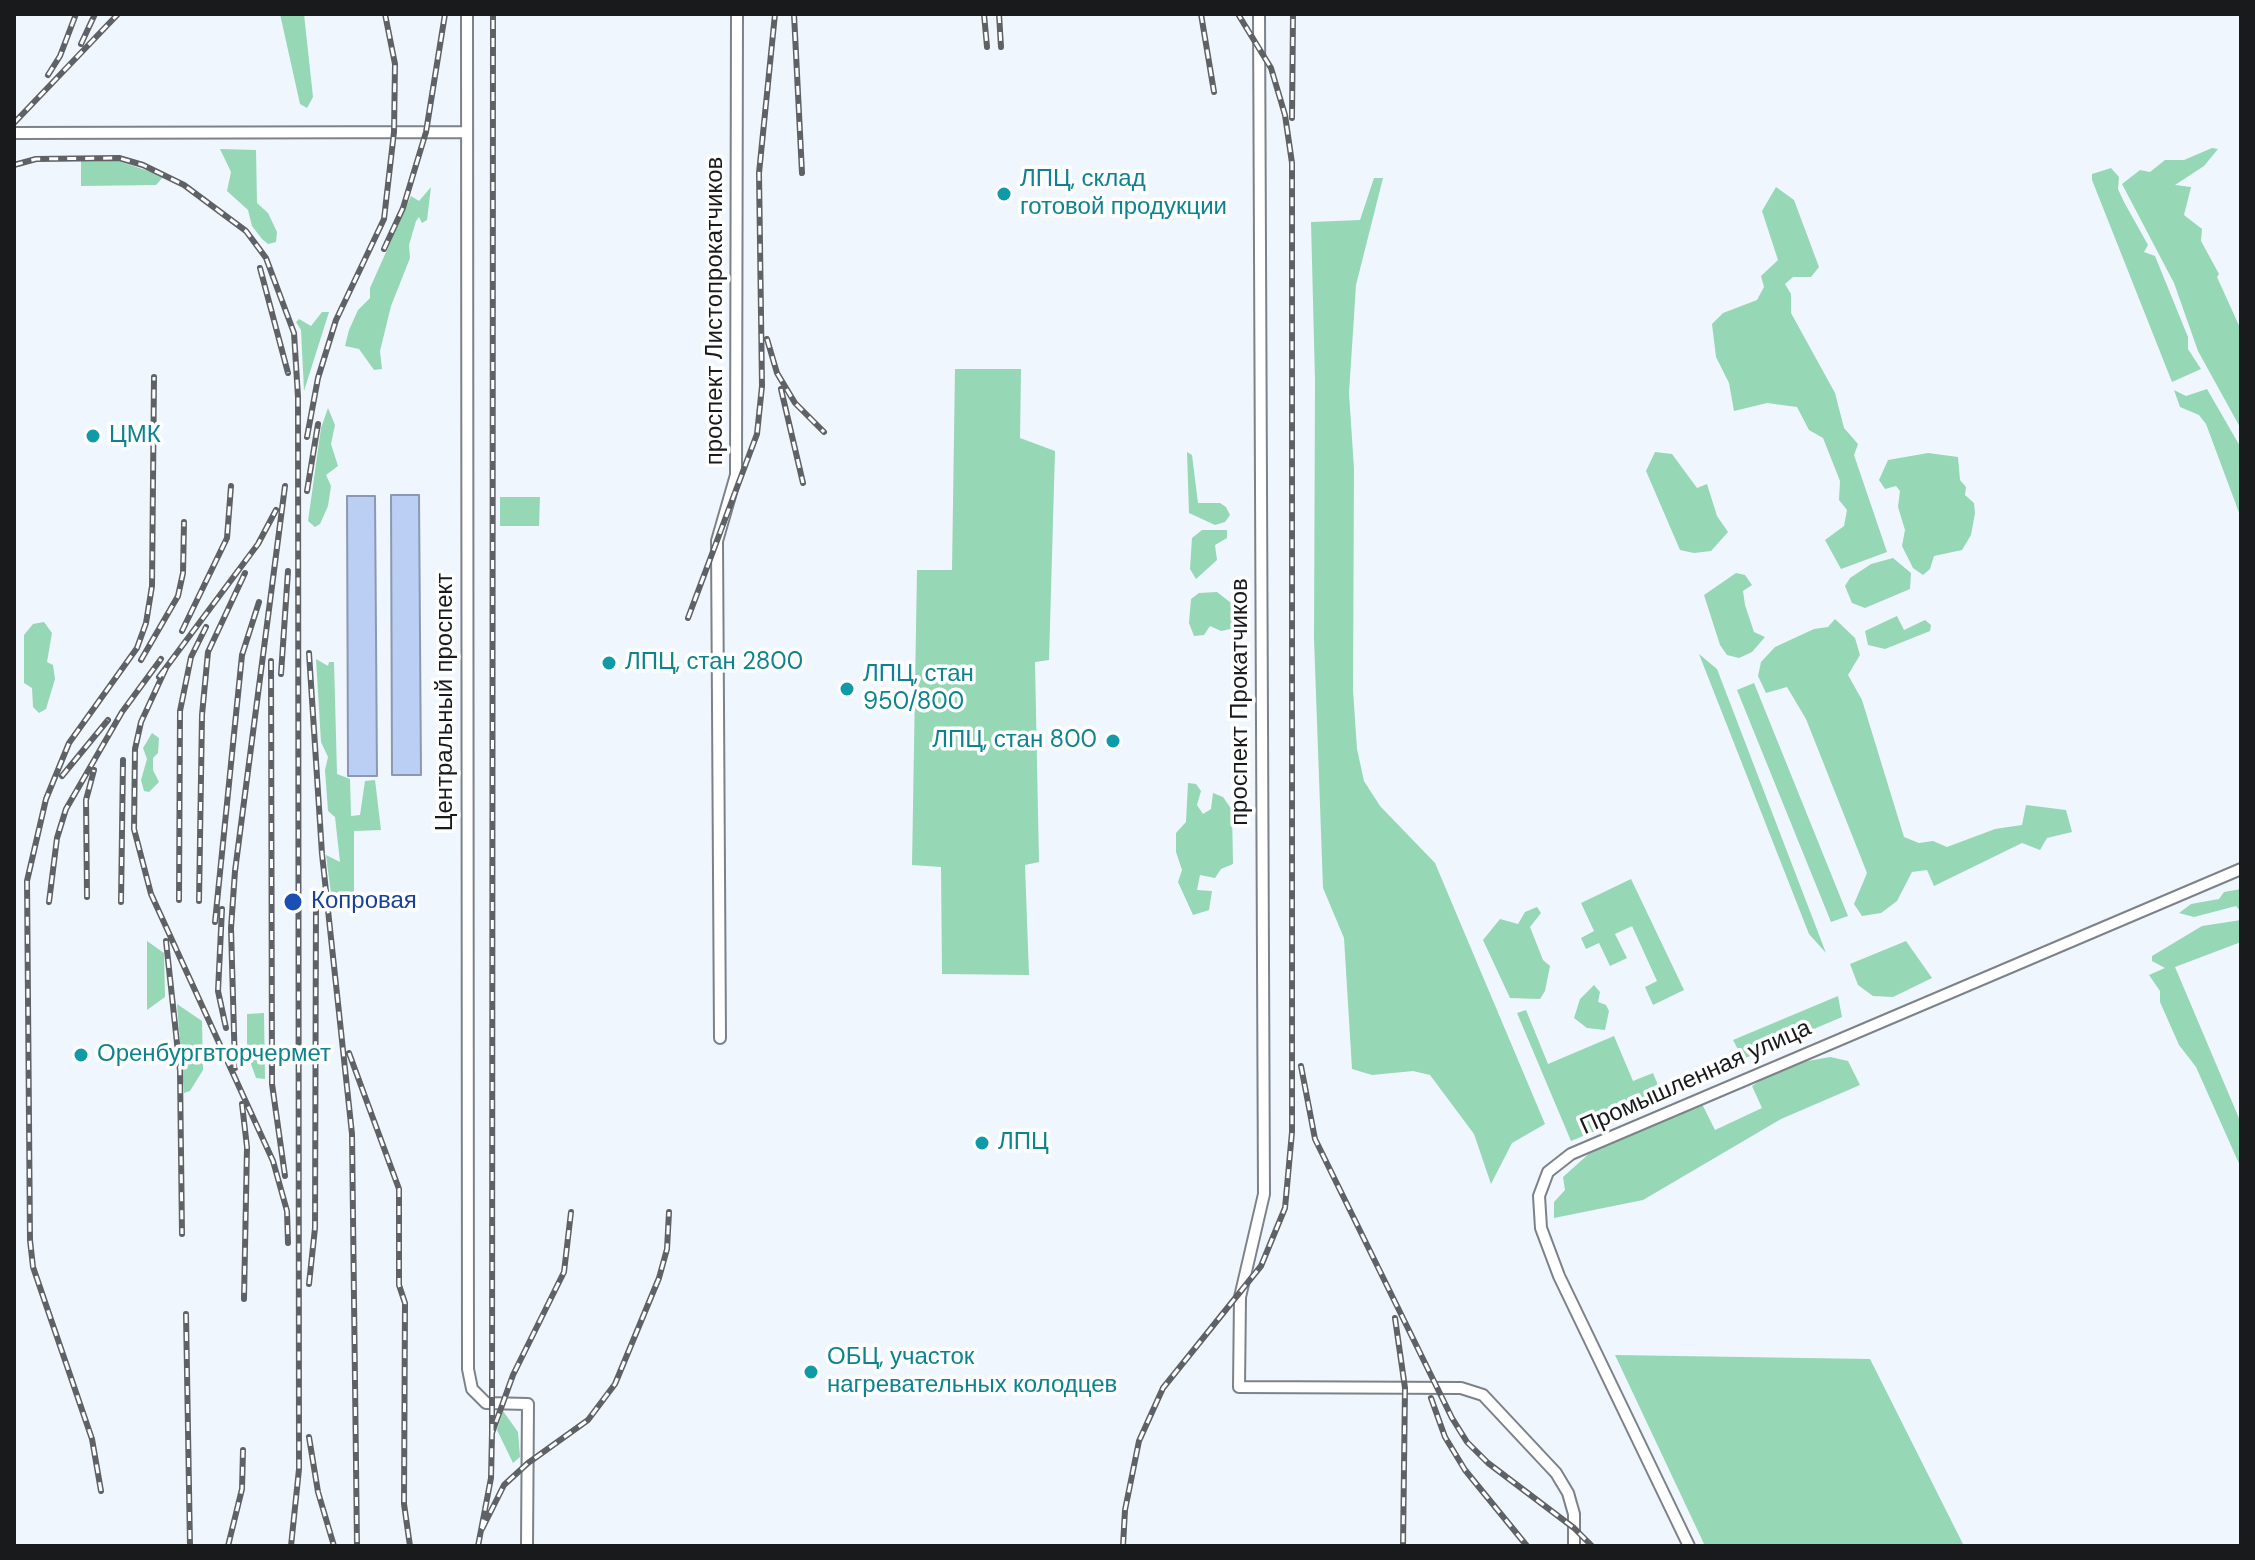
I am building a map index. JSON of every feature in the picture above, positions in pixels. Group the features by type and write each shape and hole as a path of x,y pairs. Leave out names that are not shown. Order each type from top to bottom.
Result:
{"street":[{"name":"Центральный проспект","path":"467,14 468,1369 472,1389 486,1403 528,1404 527,1546"},
{"name":"проспект Листопрокатчиков","path":"720,1038 717,541 736,475 737,14"},
{"name":"проспект Прокатчиков","path":"1259,14 1264,1194 1240,1297 1239,1387 1461,1388 1483,1395 1556,1473 1568,1493 1574,1514 1574,1546"},
{"path":"14,133 465,132"},
{"name":"Промышленная улица","path":"1689,1546 1559,1276 1541,1228 1539,1196 1548,1172 1571,1154 2241,869"}],"green space":[{"path":"280,14 304,14 313,97 307,108 300,104"},
{"path":"2212,148 2218,149 2204,166 2175,185 2191,187 2184,215 2202,229 2201,241 2219,274 2217,277 2241,330 2241,429 2198,351 2174,283 2122,184 2140,170 2150,172 2165,160 2184,160"},
{"path":"220,149 256,150 257,203 268,213 277,232 276,242 268,244 262,239 252,226 248,210 227,191 231,172"},
{"path":"81,161 118,161 164,176 156,185 81,186"},
{"path":"2111,168 2119,177 2118,189 2148,245 2144,252 2155,256 2188,337 2188,349 2201,369 2172,382 2092,180 2092,174"},
{"path":"1374,178 1383,178 1356,285 1349,393 1354,469 1353,690 1357,749 1364,781 1380,806 1435,863 1545,1124 1512,1143 1491,1184 1474,1134 1430,1075 1413,1071 1372,1075 1352,1069 1344,938 1323,888 1314,639 1315,381 1311,222 1360,220"},
{"path":"431,187 427,220 422,223 419,217 416,221 409,245 410,258 391,306 380,351 382,369 374,370 359,349 345,346 349,330 358,310 370,298 370,288 411,196 419,201"},
{"path":"1776,187 1794,200 1819,267 1811,277 1793,277 1785,284 1791,294 1791,313 1835,393 1844,428 1858,444 1854,455 1887,552 1841,569 1825,540 1844,526 1847,510 1839,500 1840,481 1823,438 1809,430 1797,407 1767,403 1734,411 1729,383 1716,357 1712,324 1723,313 1757,300 1764,287 1761,276 1778,260 1762,211"},
{"path":"322,312 329,312 304,391 301,330 296,322 299,319 311,326"},
{"path":"955,369 1021,369 1020,438 1055,451 1049,660 1035,662 1039,862 1025,865 1029,975 942,974 941,867 912,865 917,570 952,570"},
{"path":"2207,389 2241,448 2241,518 2206,424 2199,415 2180,407 2174,390 2186,396"},
{"path":"328,408 335,425 331,444 338,466 326,475 331,486 328,506 320,524 315,527 308,521 321,428"},
{"path":"1187,452 1192,455 1198,503 1220,503 1226,507 1230,515 1225,522 1215,525 1189,513"},
{"path":"1655,452 1672,454 1697,488 1707,484 1717,516 1728,532 1711,551 1694,553 1680,550 1646,471"},
{"path":"1928,453 1958,457 1960,480 1966,487 1965,495 1974,503 1975,513 1971,535 1962,550 1934,556 1930,569 1923,575 1913,568 1902,546 1905,530 1898,507 1900,491 1896,486 1885,489 1879,480 1888,460"},
{"path":"500,497 540,497 539,526 500,526"},
{"path":"1202,530 1227,530 1227,538 1215,545 1217,560 1196,579 1190,569 1192,538"},
{"path":"1893,558 1911,573 1910,589 1865,608 1852,603 1845,586 1850,578 1871,564"},
{"path":"1736,573 1745,575 1752,585 1743,591 1745,605 1754,632 1765,637 1752,652 1739,658 1727,655 1720,645 1704,595"},
{"path":"1217,592 1235,606 1235,628 1221,631 1210,626 1204,635 1194,636 1189,623 1191,599 1199,593"},
{"path":"1897,616 1904,630 1925,620 1931,625 1930,631 1885,649 1868,645 1865,631"},
{"path":"1835,619 1855,638 1860,655 1848,675 1862,700 1904,837 1919,843 1933,841 1947,847 1995,829 2022,825 2026,805 2066,810 2072,832 2047,838 2040,850 2022,843 1934,886 1927,870 1912,872 1897,901 1881,913 1862,916 1854,904 1867,873 1806,719 1787,687 1766,693 1758,676 1761,662 1775,647 1814,629 1828,627"},
{"path":"44,622 52,633 47,662 53,665 55,679 46,709 39,713 33,707 32,688 24,683 24,635 33,624"},
{"path":"1699,654 1717,669 1826,953 1809,934"},
{"path":"316,659 328,666 329,662 334,662 337,774 350,779 351,816 360,815 365,781 375,780 381,830 354,831 354,895 345,893 332,901 326,855 340,862 335,817 328,811 325,770 328,757 321,742"},
{"path":"1754,683 1848,916 1831,922 1737,690"},
{"path":"152,733 159,738 153,770 159,782 149,792 144,791 141,780 147,759 143,748"},
{"path":"1188,783 1196,784 1201,791 1197,805 1203,814 1211,809 1213,793 1223,797 1232,810 1233,864 1221,869 1215,878 1200,875 1197,890 1212,891 1209,910 1193,915 1178,882 1182,870 1176,852 1176,833 1186,822"},
{"path":"1631,879 1684,990 1653,1005 1645,987 1657,981 1632,926 1615,934 1627,958 1610,966 1599,943 1586,949 1581,938 1594,931 1581,903"},
{"path":"2241,889 2241,912 2236,906 2194,917 2179,913 2191,904 2219,899 2224,892"},
{"path":"1537,907 1541,913 1530,927 1543,960 1550,966 1545,991 1540,999 1510,998 1483,940 1500,919 1518,924 1525,912"},
{"path":"2241,920 2241,942 2175,967 2241,1123 2241,1168 2196,1067 2179,1045 2160,1002 2160,991 2149,975 2165,968 2152,961 2152,956 2202,926"},
{"path":"147,941 164,953 165,997 147,1010"},
{"path":"1906,941 1932,978 1893,997 1873,996 1858,985 1850,964"},
{"path":"1594,985 1600,992 1598,1002 1606,1005 1609,1011 1605,1030 1587,1028 1574,1018 1580,999"},
{"path":"1838,996 1842,1017 1743,1059 1733,1040"},
{"path":"177,1004 202,1021 203,1070 190,1091 184,1093"},
{"path":"1526,1010 1548,1064 1614,1036 1633,1081 1653,1073 1665,1102 1571,1141 1517,1013"},
{"path":"264,1013 265,1079 256,1078 247,1053 247,1014"},
{"path":"1830,1057 1848,1061 1860,1085 1781,1119 1643,1200 1554,1218 1554,1202 1565,1190 1563,1177 1593,1150 1702,1104 1715,1130 1762,1108 1752,1086 1763,1079 1802,1062"},
{"path":"1615,1355 1870,1359 1964,1546 1705,1546"},
{"path":"503,1411 518,1432 520,1457 513,1463 497,1430"}],"water":[{"path":"391,495 419,495 421,775 392,775"},
{"path":"347,496 375,496 377,776 348,776"}],"railway":[{"path":"48,75 60,56 76,14"},
{"path":"81,44 95,14"},
{"path":"14,123 118,14"},
{"path":"307,437 318,378 336,320 384,219 394,132 395,64 385,14"},
{"path":"384,249 403,208 426,132 445,14"},
{"path":"492,1433 493,14"},
{"path":"688,618 757,434 762,386 759,173 775,14"},
{"path":"794,14 802,173"},
{"path":"984,14 987,47"},
{"path":"999,14 1001,47"},
{"path":"1201,14 1214,92"},
{"path":"1123,1546 1125,1510 1139,1441 1163,1388 1261,1266 1285,1208 1292,1132 1292,163 1285,115 1271,68 1238,14"},
{"path":"1292,118 1293,14"},
{"path":"14,165 36,159 119,158 143,165 184,185 246,231 266,258 294,333 298,397 299,1469 291,1546"},
{"path":"260,268 288,373"},
{"path":"767,339 777,373 795,403 824,432"},
{"path":"101,1491 92,1439 33,1267 30,1240 27,881 46,799 69,743 137,648 146,623 152,586 154,377"},
{"path":"781,389 803,483"},
{"path":"307,491 318,424"},
{"path":"182,631 227,538 231,486"},
{"path":"235,1068 231,928 235,871 285,486"},
{"path":"159,677 258,544 276,510"},
{"path":"141,660 178,596 183,573 184,522"},
{"path":"281,674 288,571"},
{"path":"199,901 202,715 208,652 245,573"},
{"path":"215,922 242,655 259,602"},
{"path":"179,900 180,711 191,657 206,627"},
{"path":"309,653 322,854 352,1134 357,1546"},
{"path":"49,902 57,838 66,809 122,712 161,659"},
{"path":"271,661 272,1084 285,1176"},
{"path":"166,668 141,722 135,749 134,829 151,894 273,1161 287,1211 288,1243"},
{"path":"62,776 108,720"},
{"path":"121,902 123,760"},
{"path":"87,897 86,800 94,770"},
{"path":"309,1284 315,1228 316,897"},
{"path":"222,909 218,991 226,1028"},
{"path":"166,941 180,1071 182,1234"},
{"path":"349,1053 399,1189 399,1285 405,1303 404,1504 410,1546"},
{"path":"1301,1066 1315,1139 1452,1418 1467,1442 1488,1463 1574,1528 1592,1546"},
{"path":"242,1104 247,1147 244,1299"},
{"path":"478,1546 491,1478 492,1433 513,1375 564,1272 571,1212"},
{"path":"482,1529 504,1485 528,1463 588,1420 615,1384 659,1278 667,1249 669,1212"},
{"path":"186,1314 190,1546"},
{"path":"1395,1318 1405,1388 1403,1546"},
{"path":"1431,1398 1445,1437 1465,1470 1527,1546"},
{"path":"309,1437 318,1492 334,1546"},
{"path":"228,1546 242,1489 243,1450"}],"place":[{"name":"ЛПЦ, склад готовой продукции","path":"1004,194"},
{"name":"ЦМК","path":"93,436"},
{"name":"ЛПЦ, стан 2800","path":"609,663"},
{"name":"ЛПЦ, стан 950/800","path":"847,689"},
{"name":"ЛПЦ, стан 800","path":"1113,741"},
{"name":"Копровая","path":"293,902"},
{"name":"Оренбургвторчермет","path":"81,1055"},
{"name":"ЛПЦ","path":"982,1143"},
{"name":"ОБЦ, участок нагревательных колодцев","path":"811,1372"}]}
